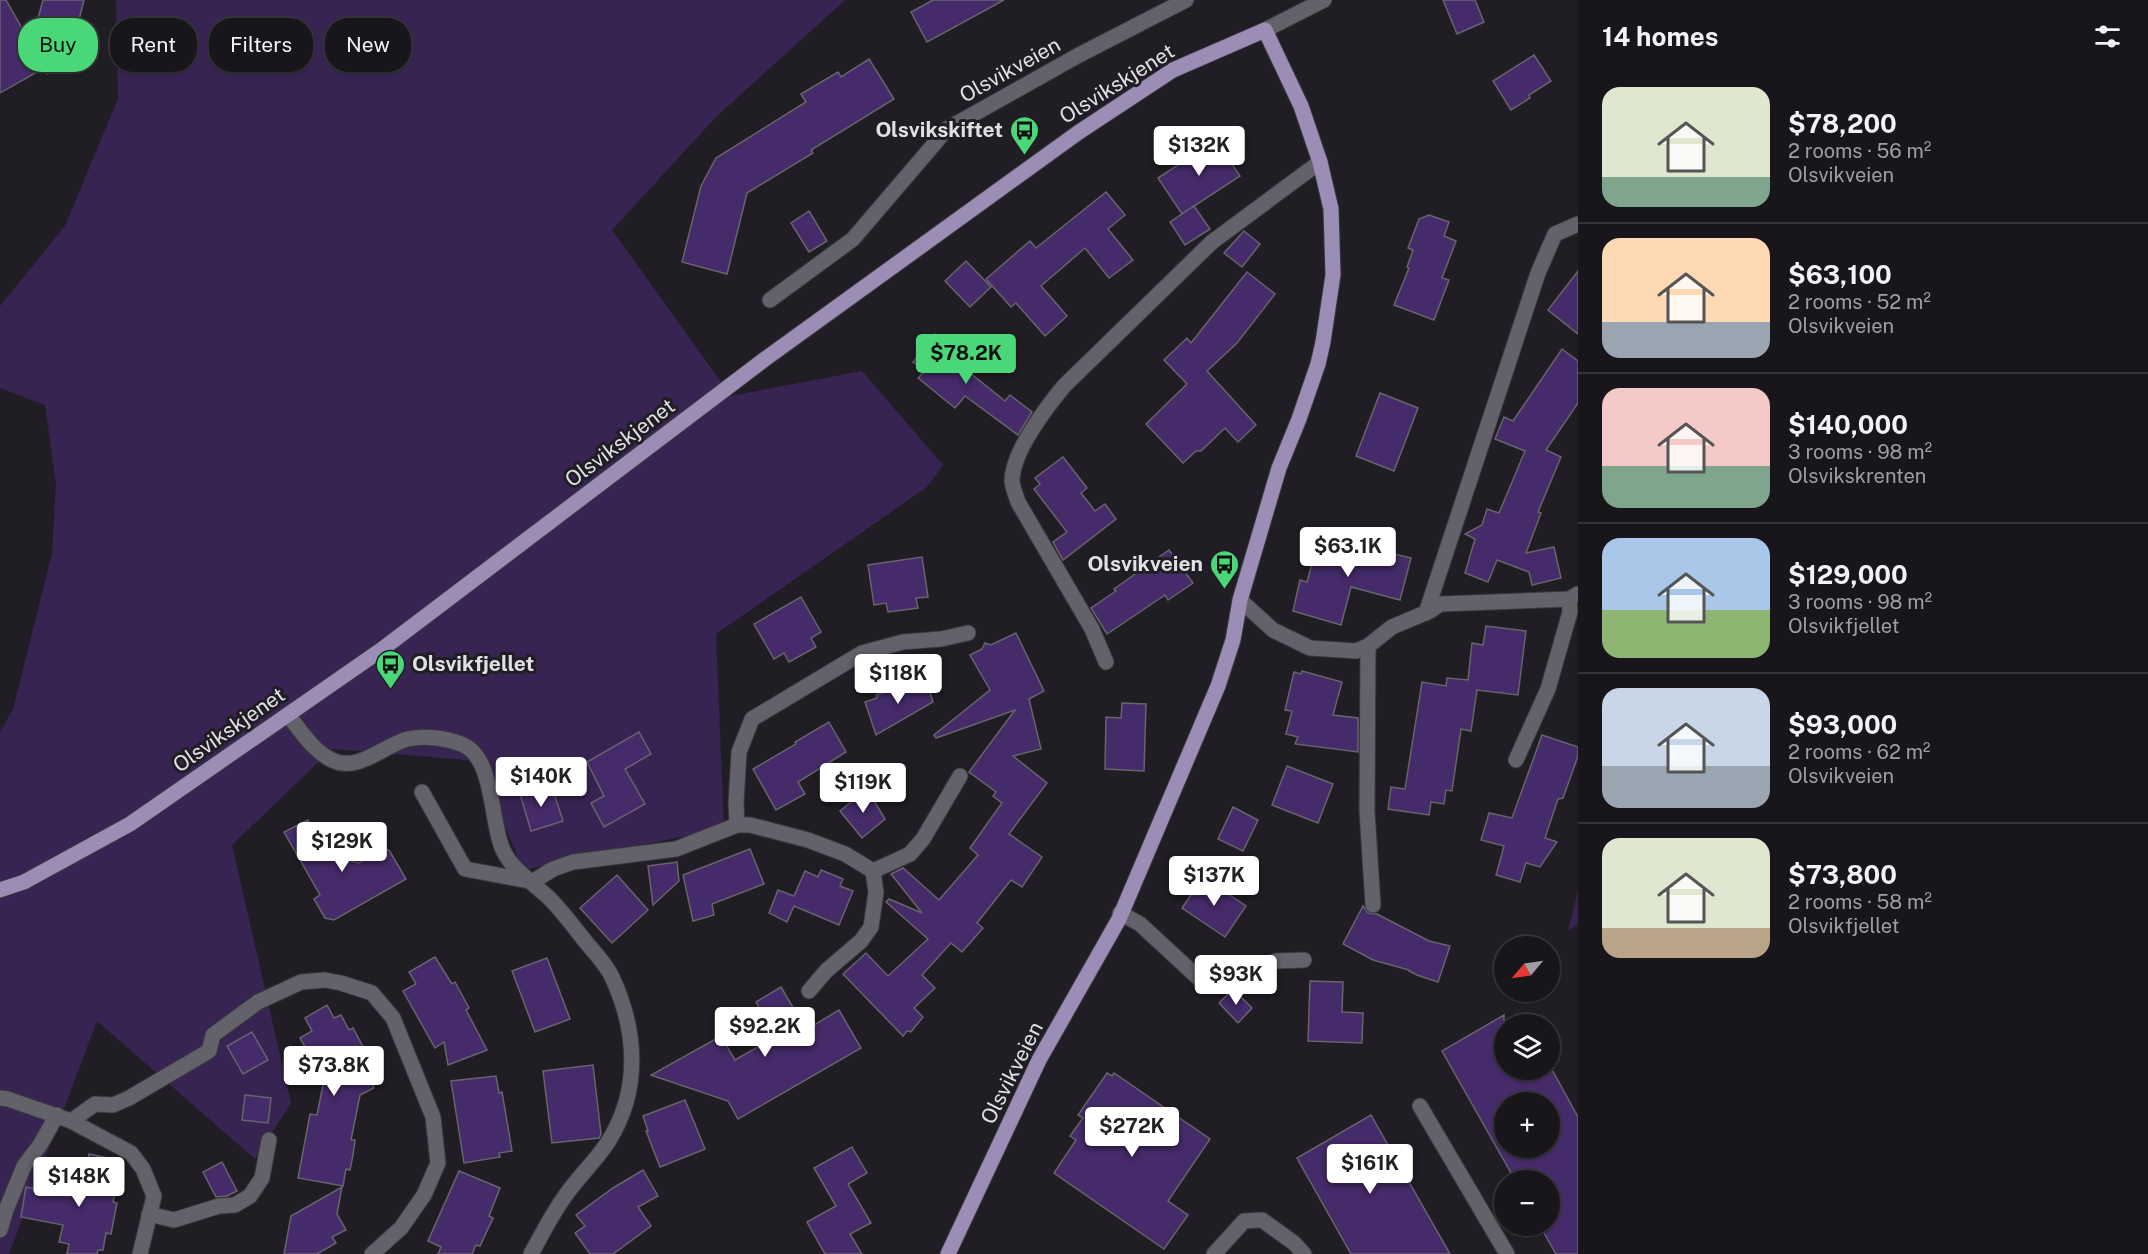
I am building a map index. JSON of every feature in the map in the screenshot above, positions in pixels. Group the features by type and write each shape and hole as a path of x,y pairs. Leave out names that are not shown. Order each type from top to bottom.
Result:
{"main road":[{"name":"Olsvikveien","path":"948,1254 1039,1060 1119,919 1218,686 1233,640 1240,600 1279,468 1299,419 1323,342 1333,275 1331,209 1320,162 1301,106 1265,30"},
{"name":"Olsvikskjenet","path":"0,890 24,882 130,824 381,650 765,359 1079,132 1173,70 1265,30"}],"street":[{"name":"Olsvikveien","path":"770,300 853,239 947,129 1079,55 1186,0"},
{"path":"1265,30 1324,0"},
{"path":"1106,663 1092,629 1018,502 1011,482 1015,461 1045,409 1080,370 1212,242 1320,162"},
{"path":"1425,614 1538,273 1555,234 1578,224"},
{"path":"1240,600 1273,630 1310,648 1356,651 1368,646 1392,627 1425,614 1440,604 1574,596 1548,689 1516,760"},
{"path":"737,825 739,752 752,719 862,653 903,642 941,639 968,633"},
{"path":"1368,646 1366,811 1373,905"},
{"path":"288,715 315,748 332,760 341,763 360,762 392,744 410,738 435,738 464,744 476,754 486,777 503,850 516,868 561,911 612,975 630,1026 633,1051 627,1097 622,1114 608,1142 562,1199 531,1254"},
{"path":"873,871 910,854 923,839 960,776"},
{"path":"422,792 465,869 532,882 573,862 676,849 737,825 750,825 808,840 845,854 873,871"},
{"path":"809,991 826,970 861,941 871,927 876,892 873,871"},
{"path":"1120,913 1140,924 1206,985 1226,981 1276,961 1304,960"},
{"path":"0,1230 24,1166 64,1118 95,1104 113,1105 129,1098 209,1051 213,1035 258,1002 301,982 325,980 372,993 393,1018 433,1117 438,1163 424,1195 401,1228 372,1254"},
{"path":"0,1098 64,1118 131,1153 143,1169 154,1196 140,1254"},
{"path":"1420,1106 1508,1254"},
{"path":"150,1214 174,1220 219,1206 235,1204 250,1196 262,1178 269,1140"},
{"path":"1214,1254 1244,1221 1262,1220 1304,1254"}],"shaded area":[{"path":"116,0 845,0 716,117 612,230 731,396 862,371 943,465 927,487 716,634 724,828 523,870 478,761 332,749 232,845 291,1103 255,1159 97,1021 9,1254 0,1254 0,732 13,709 52,553 56,484 45,405 0,388 0,306 65,226 118,99 117,72 197,72 197,18 116,18"},
{"path":"1578,891 1578,924 1568,931"}],"building":[{"path":"0,0 6,0 18,21 18,72 37,72 0,93"},
{"path":"43,0 84,0 79,18 38,18"},
{"path":"933,0 1004,0 927,42 911,12"},
{"path":"1443,0 1475,0 1484,22 1457,34"},
{"path":"1534,55 1551,81 1511,110 1493,81"},
{"path":"869,59 894,99 811,150 813,153 747,193 727,274 682,262 701,186 716,158 806,102 801,94 838,72 841,77"},
{"path":"1216,140 1240,176 1182,214 1158,178"},
{"path":"1106,192 1125,215 1108,229 1133,260 1109,278 1085,248 1041,286 1067,316 1045,336 1016,303 1011,307 986,279 1030,241 1036,248"},
{"path":"1194,206 1210,229 1185,245 1170,222"},
{"path":"809,211 827,241 809,252 791,223"},
{"path":"1429,215 1449,222 1444,236 1456,241 1442,278 1449,280 1434,320 1394,305 1409,268 1407,267 1413,250 1408,248 1419,219"},
{"path":"1244,231 1260,244 1242,267 1224,253"},
{"path":"966,261 991,287 970,307 945,281"},
{"path":"1578,271 1578,334 1548,310"},
{"path":"1247,272 1275,294 1237,343 1207,371 1256,425 1238,442 1225,428 1201,451 1196,451 1183,463 1146,424 1187,384 1164,360 1187,338 1191,343"},
{"path":"935,334 969,361 964,368 1005,401 1010,395 1032,412 1018,435 965,396 955,408 918,378 925,371 913,362"},
{"path":"1562,349 1578,361 1578,403 1546,450 1561,457 1538,512 1541,513 1526,553 1554,547 1561,578 1532,585 1529,572 1497,560 1488,582 1465,573 1475,539 1465,534 1482,525 1487,509 1499,513 1525,451 1495,439 1504,417 1513,421"},
{"path":"1380,393 1418,408 1394,471 1356,456"},
{"path":"1063,457 1087,488 1081,493 1095,511 1105,504 1116,519 1063,560 1053,542 1067,532 1034,489 1040,484 1035,478"},
{"path":"1319,536 1411,558 1400,600 1351,587 1341,625 1293,611 1300,580 1307,582"},
{"path":"1169,550 1193,583 1168,600 1165,595 1107,634 1091,608"},
{"path":"922,557 928,597 916,598 918,608 888,612 886,603 874,605 868,565"},
{"path":"801,597 821,632 811,638 816,647 789,662 784,653 774,659 754,624"},
{"path":"1486,626 1526,631 1518,695 1477,690 1471,731 1461,729 1452,791 1446,790 1444,804 1431,802 1429,815 1388,809 1391,787 1405,789 1422,682 1446,686 1447,678 1468,680 1472,643 1483,645"},
{"path":"1016,633 1044,691 1029,699 1041,749 1013,756 1047,783 1009,834 1042,857 1022,887 1011,880 977,923 983,928 962,952 951,943 922,975 935,988 914,1008 923,1017 911,1032 907,1031 903,1036 843,974 866,953 888,976 928,939 886,902 889,899 922,913 891,874 903,868 939,900 978,855 970,848 1002,803 993,796 996,792 969,772 1015,710 936,738 934,735 990,690 970,655 982,649 985,643 991,645"},
{"path":"1302,671 1342,682 1333,715 1358,718 1358,752 1295,744 1298,737 1286,734 1292,711 1285,710 1294,672 1301,674"},
{"path":"926,680 933,702 876,735 865,702 877,698 876,695"},
{"path":"1122,703 1146,704 1144,771 1105,769 1106,717 1121,718"},
{"path":"829,722 846,752 798,782 805,794 776,810 753,769"},
{"path":"639,732 651,754 625,769 645,804 604,827 591,803 604,796 587,762"},
{"path":"1542,735 1578,747 1578,756 1563,798 1558,799 1545,838 1557,842 1540,867 1526,863 1520,882 1496,875 1504,846 1481,840 1489,813 1512,818"},
{"path":"1287,766 1333,784 1318,823 1272,805"},
{"path":"551,784 563,821 531,831 520,794"},
{"path":"867,789 885,819 862,838 840,811"},
{"path":"1233,807 1258,820 1243,851 1218,839"},
{"path":"308,820 317,838 324,834 337,857 359,863 386,848 406,879 334,920 325,918 314,899 320,895 284,832"},
{"path":"750,849 764,884 712,904 714,915 693,921 683,875"},
{"path":"677,862 679,881 653,905 648,866"},
{"path":"821,870 843,879 840,886 853,891 839,925 794,906 787,922 769,913 778,890 794,896 805,871 818,877"},
{"path":"617,875 648,910 612,943 580,908"},
{"path":"1203,877 1246,906 1225,937 1182,908"},
{"path":"1363,906 1368,913 1377,914 1429,941 1450,946 1438,982 1409,970 1373,960 1343,944"},
{"path":"435,957 452,984 455,982 469,1008 466,1010 487,1050 448,1065 444,1042 435,1048 403,991 416,984 409,972"},
{"path":"547,958 570,1019 535,1032 512,971"},
{"path":"1310,981 1343,982 1342,1012 1363,1013 1362,1043 1308,1041"},
{"path":"781,987 806,1030 839,1010 861,1048 738,1119 728,1101 651,1075 721,1036 735,1060 775,1037 756,1002"},
{"path":"1233,989 1252,1008 1238,1023 1219,1003"},
{"path":"327,1005 334,1018 341,1015 349,1030 353,1028 367,1054 364,1056 372,1071 367,1075 374,1088 360,1095 351,1140 355,1140 353,1155 350,1170 346,1169 343,1186 298,1178 310,1114 317,1115 324,1080 300,1038 312,1031 305,1018"},
{"path":"1494,1021 1494,1080 1558,1080 1578,1117 1578,1254 1556,1254 1546,1236 1560,1236 1560,1170 1509,1170 1503,1158 1560,1158 1560,1092 1494,1092 1494,1143 1442,1051"},
{"path":"252,1032 268,1060 243,1074 227,1046"},
{"path":"593,1065 601,1134 599,1138 552,1143 543,1071"},
{"path":"1107,1073 1112,1076 1114,1073 1210,1139 1168,1201 1188,1215 1164,1249 1054,1173 1076,1140 1070,1136 1083,1118 1078,1115"},
{"path":"496,1076 499,1093 502,1092 512,1151 499,1153 500,1157 464,1163 451,1081"},
{"path":"245,1095 271,1098 268,1123 242,1120"},
{"path":"685,1100 705,1149 660,1167 646,1131 648,1131 643,1116"},
{"path":"1371,1115 1450,1254 1351,1254 1297,1158"},
{"path":"852,1147 867,1173 848,1184 871,1223 850,1234 862,1254 825,1254 807,1222 836,1206 814,1168"},
{"path":"89,1154 114,1159 109,1186 116,1187 113,1202 117,1203 111,1234 106,1233 103,1250 98,1250 97,1254 67,1254 69,1244 59,1242 63,1225 21,1217 26,1187 68,1196 71,1178 84,1181"},
{"path":"222,1162 237,1191 227,1196 216,1197 203,1172"},
{"path":"643,1170 658,1196 638,1207 651,1226 613,1254 590,1254 575,1233 585,1226 576,1215"},
{"path":"459,1171 500,1188 489,1216 493,1218 480,1246 476,1245 472,1254 438,1254 441,1247 428,1241"},
{"path":"342,1187 337,1214 346,1230 332,1237 336,1243 317,1254 284,1254 291,1216"}],"place":[{"name":"Olsvikskiftet","path":"1024,156"},
{"name":"Olsvikveien","path":"1224,590"},
{"name":"Olsvikfjellet","path":"391,690"}]}
